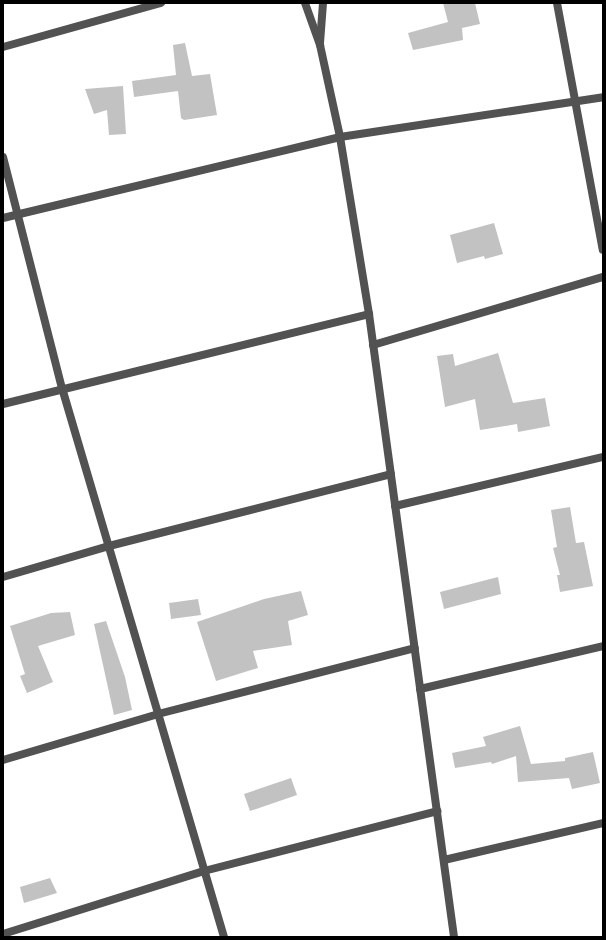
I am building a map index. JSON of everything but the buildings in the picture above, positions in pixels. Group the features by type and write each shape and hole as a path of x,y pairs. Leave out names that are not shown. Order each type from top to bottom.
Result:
{"street":[{"path":"3,47 161,3"},
{"path":"305,3 320,46 340,137 369,314 454,937"},
{"path":"320,46 323,3"},
{"path":"557,3 603,250"},
{"path":"3,218 340,137 603,97"},
{"path":"3,156 19,214 62,388 224,937"},
{"path":"373,345 603,277"},
{"path":"3,404 62,388 369,314"},
{"path":"395,506 603,457"},
{"path":"3,577 109,546 391,474"},
{"path":"420,689 603,646"},
{"path":"3,760 158,714 415,648"},
{"path":"3,934 204,871 437,811"},
{"path":"444,860 603,823"}]}
